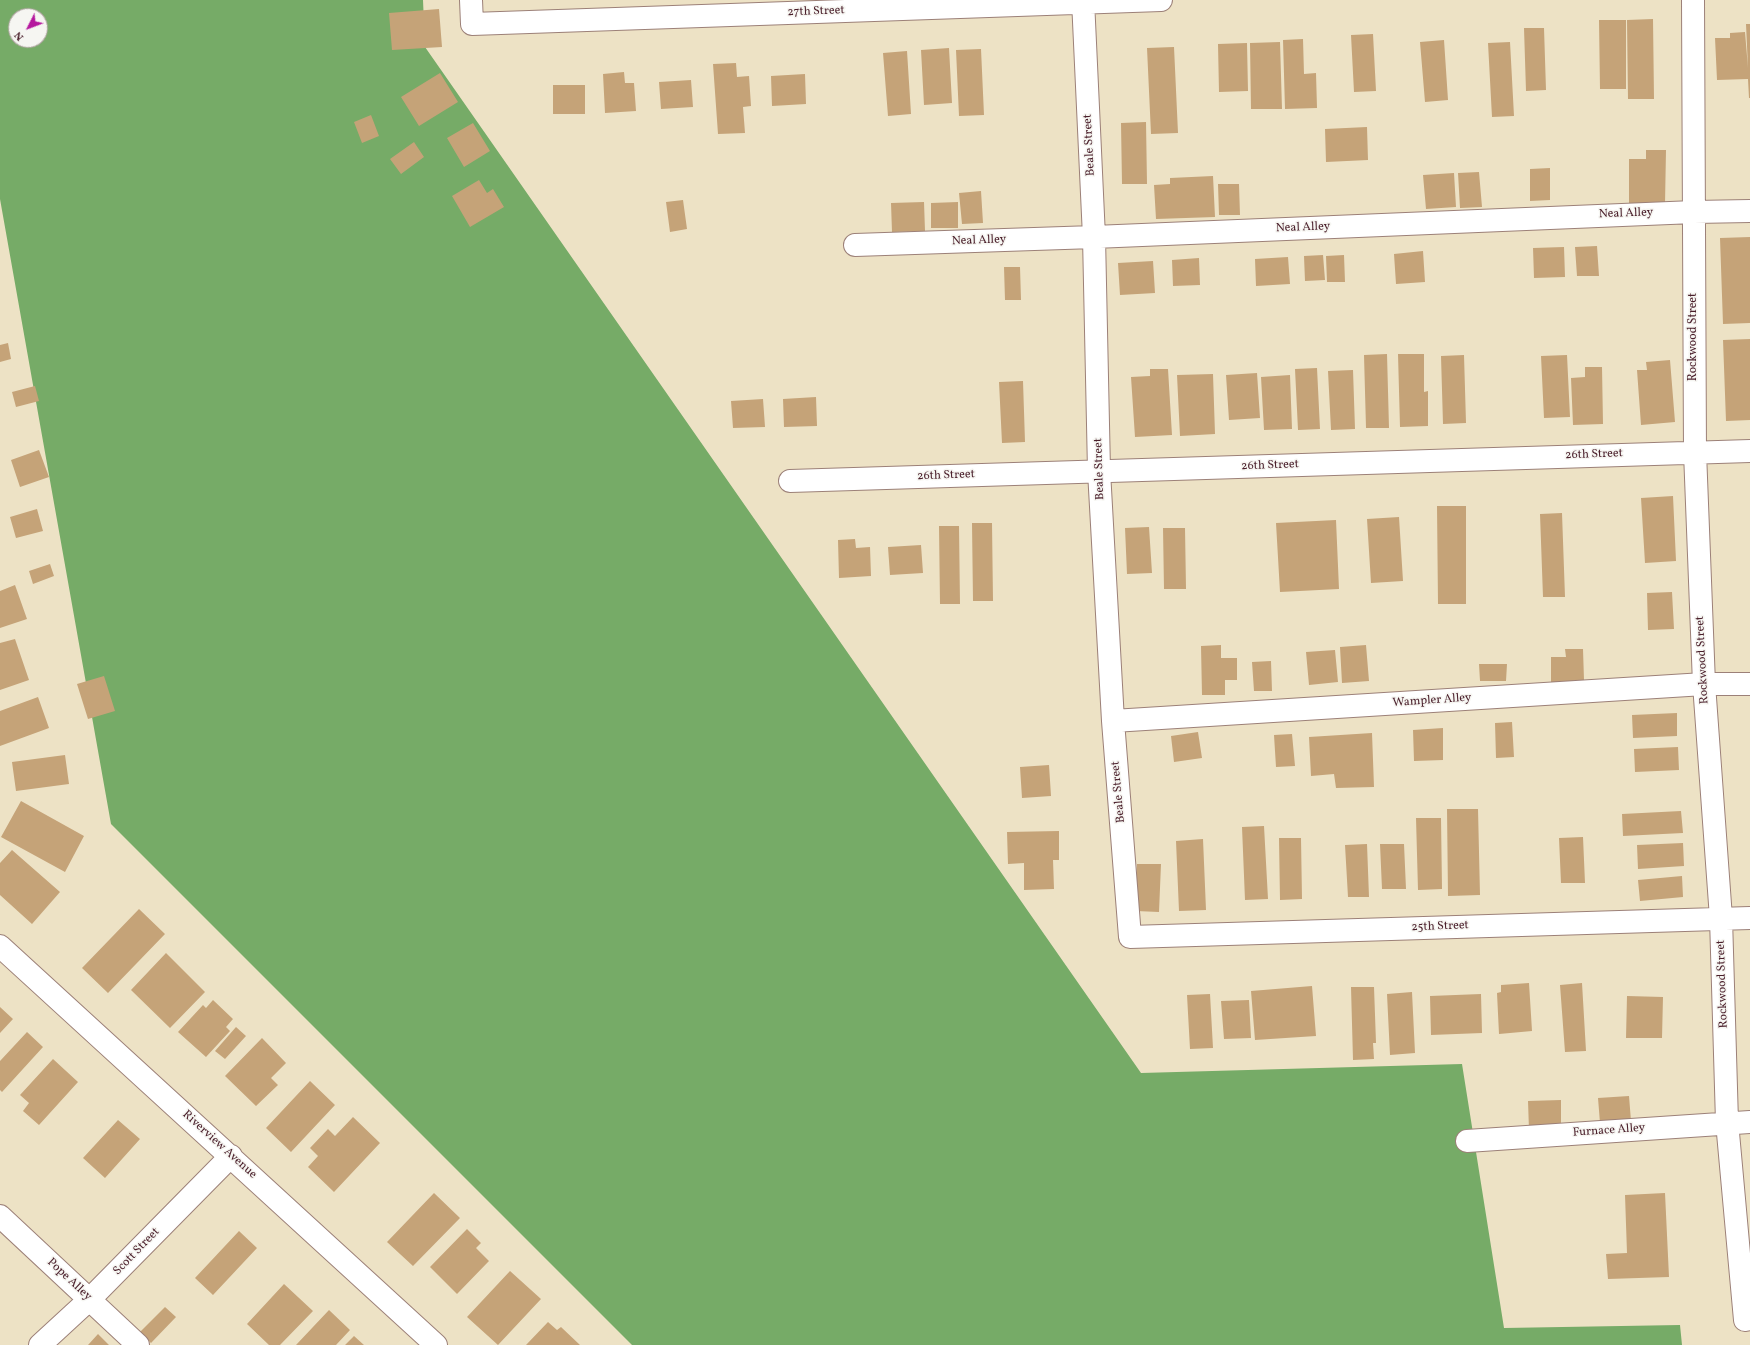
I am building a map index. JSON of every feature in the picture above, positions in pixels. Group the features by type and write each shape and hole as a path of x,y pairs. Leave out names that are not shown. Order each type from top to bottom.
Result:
{"street":[{"name":"27th Street","path":"471,0 472,24 1083,1 1160,0"},
{"name":"Rockwood Street","path":"1693,0 1695,452 1704,684 1721,918 1727,1122 1747,1320"},
{"name":"Beale Street","path":"1083,1 1094,237 1099,471 1113,721 1130,937"},
{"name":"Neal Alley","path":"855,245 1750,211"},
{"name":"26th Street","path":"790,482 1750,451"},
{"name":"Wampler Alley","path":"1113,721 1704,684 1750,684"},
{"name":"25th Street","path":"1130,937 1750,918"},
{"name":"Riverview Avenue","path":"0,946 436,1345"},
{"name":"Furnace Alley","path":"1467,1141 1727,1122 1750,1122"},
{"name":"Scott Street","path":"40,1345 90,1300 231,1156"},
{"name":"Pope Alley","path":"0,1216 138,1345"}],"green space":[{"path":"0,0 423,0 425,47 1141,1073 1462,1064 1504,1328 1680,1325 1682,1345 632,1345 111,824 0,199"}],"building":[{"path":"439,9 442,47 392,50 389,13"},
{"path":"1653,19 1654,99 1628,99 1627,20"},
{"path":"1599,20 1626,20 1626,89 1600,89"},
{"path":"1746,24 1750,24 1750,98 1748,79 1717,80 1715,38 1730,38 1730,33 1745,32 1748,68"},
{"path":"1524,28 1544,28 1546,90 1526,91"},
{"path":"1373,34 1376,91 1354,92 1351,35"},
{"path":"1303,39 1304,74 1316,73 1317,108 1285,109 1283,40"},
{"path":"1444,40 1448,100 1425,102 1420,42"},
{"path":"1280,42 1282,109 1251,109 1250,43"},
{"path":"1510,42 1514,116 1492,117 1488,43"},
{"path":"1247,43 1248,91 1219,92 1218,44"},
{"path":"1174,47 1178,133 1151,134 1147,48"},
{"path":"949,48 952,103 924,105 921,50"},
{"path":"981,49 984,115 959,116 956,50"},
{"path":"907,51 911,114 888,116 883,53"},
{"path":"736,63 737,77 749,76 751,106 743,107 745,133 718,134 713,64"},
{"path":"624,72 625,83 634,83 636,111 605,113 603,74"},
{"path":"440,73 458,102 419,126 401,97"},
{"path":"805,74 806,104 772,106 771,76"},
{"path":"691,80 693,107 661,109 659,82"},
{"path":"553,85 585,85 585,114 553,114"},
{"path":"371,115 379,136 362,143 354,122"},
{"path":"1146,122 1147,184 1122,184 1121,123"},
{"path":"473,123 490,151 464,167 447,138"},
{"path":"1367,127 1368,160 1326,162 1325,129"},
{"path":"414,142 424,157 401,174 390,159"},
{"path":"1646,150 1666,150 1665,204 1629,204 1629,159 1646,159"},
{"path":"1550,168 1550,200 1530,201 1530,169"},
{"path":"1479,172 1482,207 1460,208 1458,173"},
{"path":"1454,173 1456,207 1426,209 1423,175"},
{"path":"1213,176 1215,217 1156,219 1154,185 1170,184 1170,178"},
{"path":"479,180 487,193 493,189 504,207 470,227 452,196"},
{"path":"1218,184 1239,184 1240,215 1219,215"},
{"path":"981,191 983,223 962,224 959,193"},
{"path":"683,200 687,229 670,232 666,202"},
{"path":"924,202 925,231 892,232 891,203"},
{"path":"958,202 958,228 931,228 931,203"},
{"path":"1750,237 1750,323 1723,324 1720,238"},
{"path":"1597,246 1599,276 1577,276 1575,247"},
{"path":"1564,247 1565,277 1534,278 1533,248"},
{"path":"1423,251 1425,282 1396,284 1394,254"},
{"path":"1323,255 1325,280 1305,281 1304,256"},
{"path":"1344,255 1345,282 1327,282 1326,256"},
{"path":"1288,257 1290,284 1256,286 1255,259"},
{"path":"1199,258 1200,285 1173,286 1172,260"},
{"path":"1153,261 1155,293 1120,295 1118,263"},
{"path":"1004,267 1020,267 1021,300 1005,300"},
{"path":"1750,339 1750,420 1726,421 1723,340"},
{"path":"8,343 11,359 0,362 0,345"},
{"path":"1387,354 1389,428 1366,428 1364,355"},
{"path":"1398,354 1424,354 1424,392 1428,391 1428,426 1400,427"},
{"path":"1464,355 1466,423 1443,424 1441,356"},
{"path":"1567,355 1570,417 1544,418 1541,356"},
{"path":"1670,360 1675,422 1641,425 1637,370 1647,370 1646,362"},
{"path":"1585,367 1602,367 1603,424 1573,425 1571,378 1585,377"},
{"path":"1317,368 1320,429 1298,430 1295,369"},
{"path":"1150,369 1168,369 1172,435 1135,437 1131,377 1150,376"},
{"path":"1353,370 1355,429 1331,430 1328,371"},
{"path":"1257,373 1260,418 1229,420 1226,375"},
{"path":"1213,374 1215,434 1180,436 1177,375"},
{"path":"1290,375 1292,429 1264,430 1261,377"},
{"path":"1023,381 1025,442 1002,443 999,382"},
{"path":"35,386 39,401 16,407 12,392"},
{"path":"816,397 817,426 784,427 783,399"},
{"path":"763,399 765,427 733,428 731,401"},
{"path":"39,450 49,477 20,487 11,460"},
{"path":"1673,496 1676,561 1645,563 1641,498"},
{"path":"1437,506 1466,506 1466,604 1438,604"},
{"path":"37,509 43,531 16,538 10,517"},
{"path":"1562,513 1565,597 1543,597 1540,514"},
{"path":"1399,517 1403,581 1371,583 1367,519"},
{"path":"1336,520 1339,589 1280,592 1276,523"},
{"path":"972,523 992,523 993,601 973,601"},
{"path":"939,526 959,526 960,604 940,604"},
{"path":"1149,527 1152,573 1127,574 1125,528"},
{"path":"1163,528 1185,528 1186,589 1164,589"},
{"path":"855,539 856,548 870,547 871,576 839,578 838,540"},
{"path":"921,545 923,573 890,575 888,547"},
{"path":"50,564 54,576 33,584 29,571"},
{"path":"15,585 27,619 0,628 0,591"},
{"path":"1672,592 1674,629 1648,630 1647,593"},
{"path":"15,639 29,680 0,690 0,643"},
{"path":"1221,645 1221,658 1237,658 1237,680 1225,680 1225,695 1202,695 1201,646"},
{"path":"1366,645 1369,681 1342,683 1340,647"},
{"path":"1565,649 1583,649 1584,680 1572,681 1573,684 1551,684 1551,657 1566,657"},
{"path":"1335,650 1338,682 1309,685 1306,652"},
{"path":"1271,661 1272,691 1254,691 1252,662"},
{"path":"1479,664 1507,664 1506,681 1480,681"},
{"path":"104,676 115,711 88,719 77,684"},
{"path":"38,697 49,728 0,746 0,711"},
{"path":"1677,713 1677,736 1633,738 1632,715"},
{"path":"1512,722 1514,757 1496,758 1495,723"},
{"path":"1443,728 1443,760 1414,761 1413,730"},
{"path":"1198,732 1202,758 1174,762 1171,736"},
{"path":"1372,733 1374,787 1336,788 1334,774 1311,776 1309,737"},
{"path":"1292,734 1295,766 1276,767 1274,735"},
{"path":"1678,747 1679,770 1635,772 1634,749"},
{"path":"65,755 69,784 16,791 12,762"},
{"path":"1049,765 1051,796 1022,798 1020,767"},
{"path":"21,801 84,836 65,872 1,837"},
{"path":"1447,809 1478,809 1480,895 1448,896"},
{"path":"1681,811 1683,833 1623,836 1622,814"},
{"path":"1416,818 1441,818 1442,889 1418,890"},
{"path":"1264,826 1268,899 1245,900 1242,827"},
{"path":"1059,831 1059,860 1053,860 1054,889 1024,890 1024,863 1008,864 1007,832"},
{"path":"1583,837 1585,883 1561,883 1559,838"},
{"path":"1279,838 1301,838 1302,899 1280,900"},
{"path":"1203,839 1206,910 1179,911 1176,841"},
{"path":"1683,843 1684,866 1638,869 1637,845"},
{"path":"1367,844 1369,897 1348,897 1345,845"},
{"path":"1380,844 1404,844 1406,889 1382,889"},
{"path":"12,850 60,892 32,924 0,895 0,863"},
{"path":"1137,864 1161,864 1159,912 1136,911"},
{"path":"1682,876 1683,897 1640,901 1638,880"},
{"path":"139,909 165,934 108,993 82,968"},
{"path":"166,953 205,992 170,1028 131,990"},
{"path":"1529,983 1532,1031 1499,1034 1497,993 1501,992 1501,985"},
{"path":"1582,983 1586,1051 1565,1052 1560,985"},
{"path":"1312,986 1316,1036 1255,1040 1251,991"},
{"path":"1351,987 1374,987 1376,1043 1373,1043 1374,1059 1353,1060"},
{"path":"1412,992 1415,1053 1390,1055 1387,994"},
{"path":"1210,994 1213,1048 1190,1049 1187,995"},
{"path":"1481,994 1482,1033 1431,1035 1430,996"},
{"path":"1627,996 1663,997 1662,1038 1626,1038"},
{"path":"213,1000 233,1019 226,1027 230,1031 206,1057 178,1032 203,1005 206,1008"},
{"path":"1249,1000 1251,1038 1224,1039 1221,1001"},
{"path":"0,1007 13,1019 0,1033"},
{"path":"236,1027 246,1036 225,1059 215,1051"},
{"path":"27,1032 43,1047 2,1092 0,1090 0,1061"},
{"path":"262,1038 286,1063 271,1078 278,1085 256,1106 225,1076"},
{"path":"53,1059 78,1082 39,1125 23,1111 29,1103 20,1095"},
{"path":"310,1081 335,1105 291,1152 266,1128"},
{"path":"1629,1096 1631,1121 1600,1123 1598,1098"},
{"path":"1561,1100 1561,1129 1529,1130 1528,1101"},
{"path":"353,1117 380,1143 334,1192 308,1167 318,1156 310,1148 328,1129 335,1136"},
{"path":"118,1120 140,1139 105,1178 83,1158"},
{"path":"434,1193 460,1218 413,1266 387,1242"},
{"path":"1665,1193 1669,1277 1608,1279 1606,1254 1627,1253 1625,1195"},
{"path":"467,1229 481,1243 476,1248 489,1261 457,1294 430,1267"},
{"path":"239,1231 257,1248 213,1295 195,1278"},
{"path":"510,1271 541,1299 498,1345 467,1317"},
{"path":"284,1284 313,1311 280,1345 269,1345 247,1324"},
{"path":"165,1307 176,1317 151,1343 140,1332"},
{"path":"329,1310 350,1330 336,1345 296,1345"},
{"path":"548,1322 557,1330 561,1327 580,1345 526,1345"},
{"path":"98,1334 109,1345 88,1345"},
{"path":"354,1336 364,1345 345,1345"}]}
